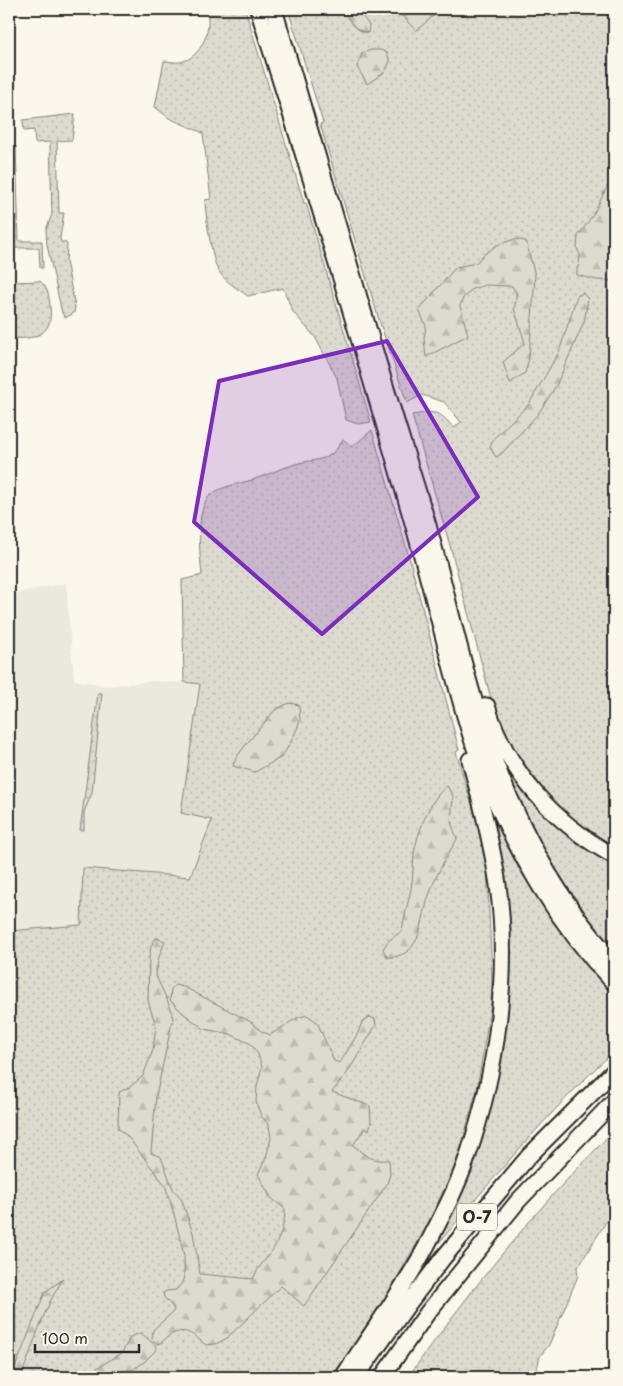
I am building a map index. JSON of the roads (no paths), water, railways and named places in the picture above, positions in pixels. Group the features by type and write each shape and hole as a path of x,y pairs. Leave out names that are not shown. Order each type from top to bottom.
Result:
{"highway":[{"path":"258,9 479,713 504,786 532,845 549,874 597,944 614,962"},
{"path":"274,9 421,526 460,701 485,774 501,813 528,866 579,941 614,983"},
{"path":"421,526 493,724 508,756 528,786 551,811 580,835 614,856"},
{"path":"343,1377 426,1248 467,1159 480,1117 493,1058 501,986 501,919 492,848 456,711 421,526"},
{"name":"O-7","path":"356,1377 409,1303 480,1214 529,1156 614,1071"},
{"name":"O-7","path":"382,1377 428,1312 518,1202 614,1101"},
{"path":"518,1202 614,1115"}]}
